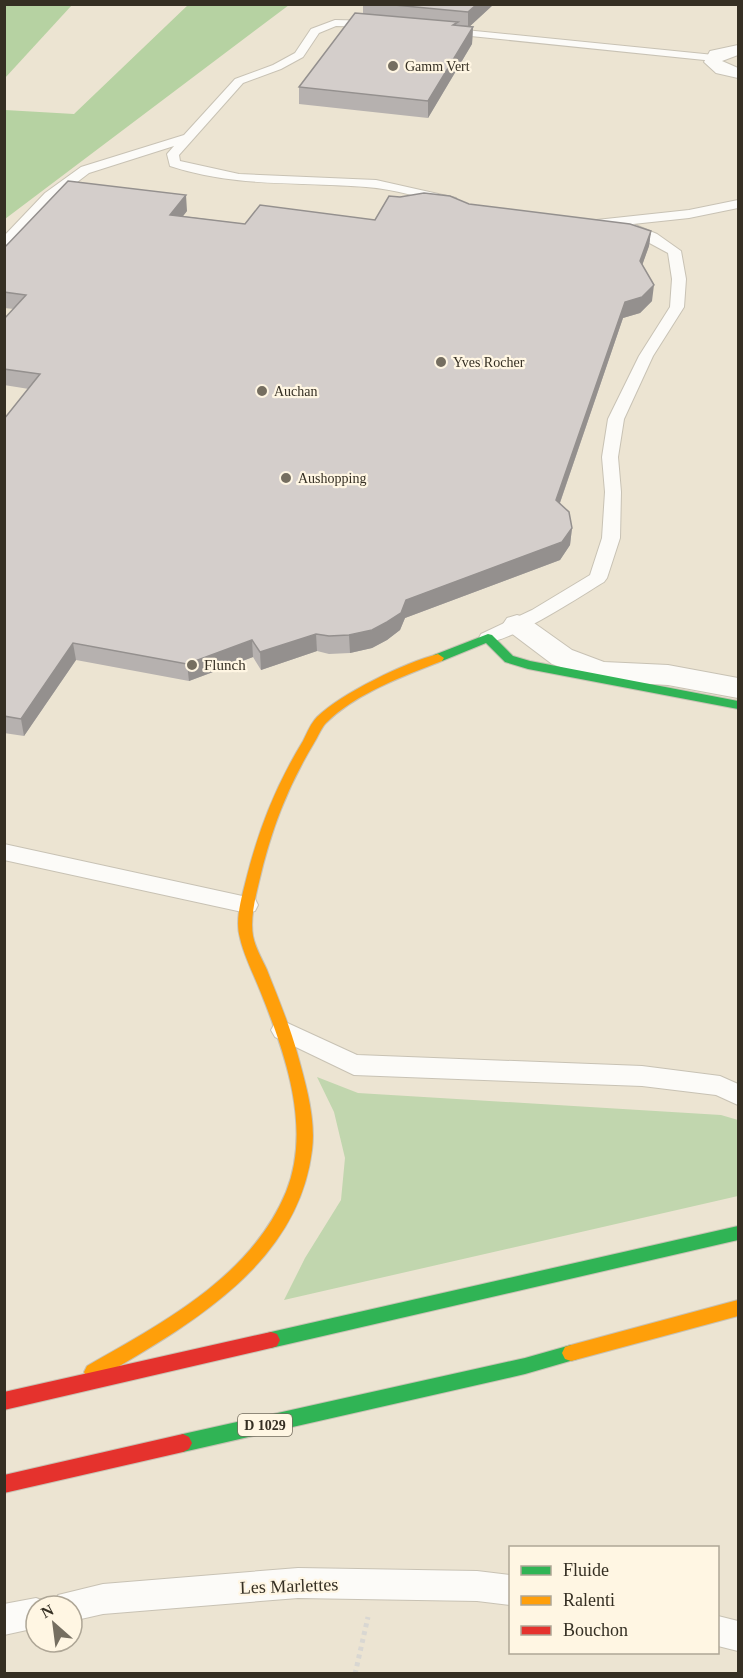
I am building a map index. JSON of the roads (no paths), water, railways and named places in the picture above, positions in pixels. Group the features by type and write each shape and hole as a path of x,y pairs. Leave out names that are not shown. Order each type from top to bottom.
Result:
{"main road":[{"path":"70,1386 208,1301 242,1273 266,1245 296,1190 305,1148 295,1066 246,936 247,905 263,837 290,772 321,720 352,698 401,673 488,638 509,659 528,665 738,705"},
{"path":"4,1401 738,1233"},
{"name":"D 1029","path":"4,1484 525,1366 738,1308"}],"street":[{"path":"738,50 722,52 714,58 716,65 738,73"},
{"path":"517,624 562,657 602,671 668,675 738,688"}],"lane":[{"path":"391,26 335,23 315,31 299,55 277,67 239,81 173,154 174,163 197,171 293,182 353,182 408,189 467,205"},
{"path":"433,30 714,58"},
{"path":"4,244 50,196 85,170 186,138"},
{"path":"571,225 689,214 738,204"},
{"path":"488,638 598,578 611,538 610,457 616,419 646,356 677,307 679,279 674,251 652,237 616,222"},
{"path":"4,852 247,905"},
{"path":"283,1030 354,1065 642,1076 720,1086 738,1095"},
{"name":"Les Marlettes","path":"84,1603 103,1599 298,1583 477,1586 509,1590"},
{"path":"4,1620 24,1616"},
{"path":"719,1631 738,1636"}],"place":[{"name":"Gamm Vert","path":"393,66"},
{"name":"Yves Rocher","path":"441,362"},
{"name":"Auchan","path":"262,391"},
{"name":"Aushopping","path":"286,478"},
{"name":"Flunch","path":"192,665"}]}
